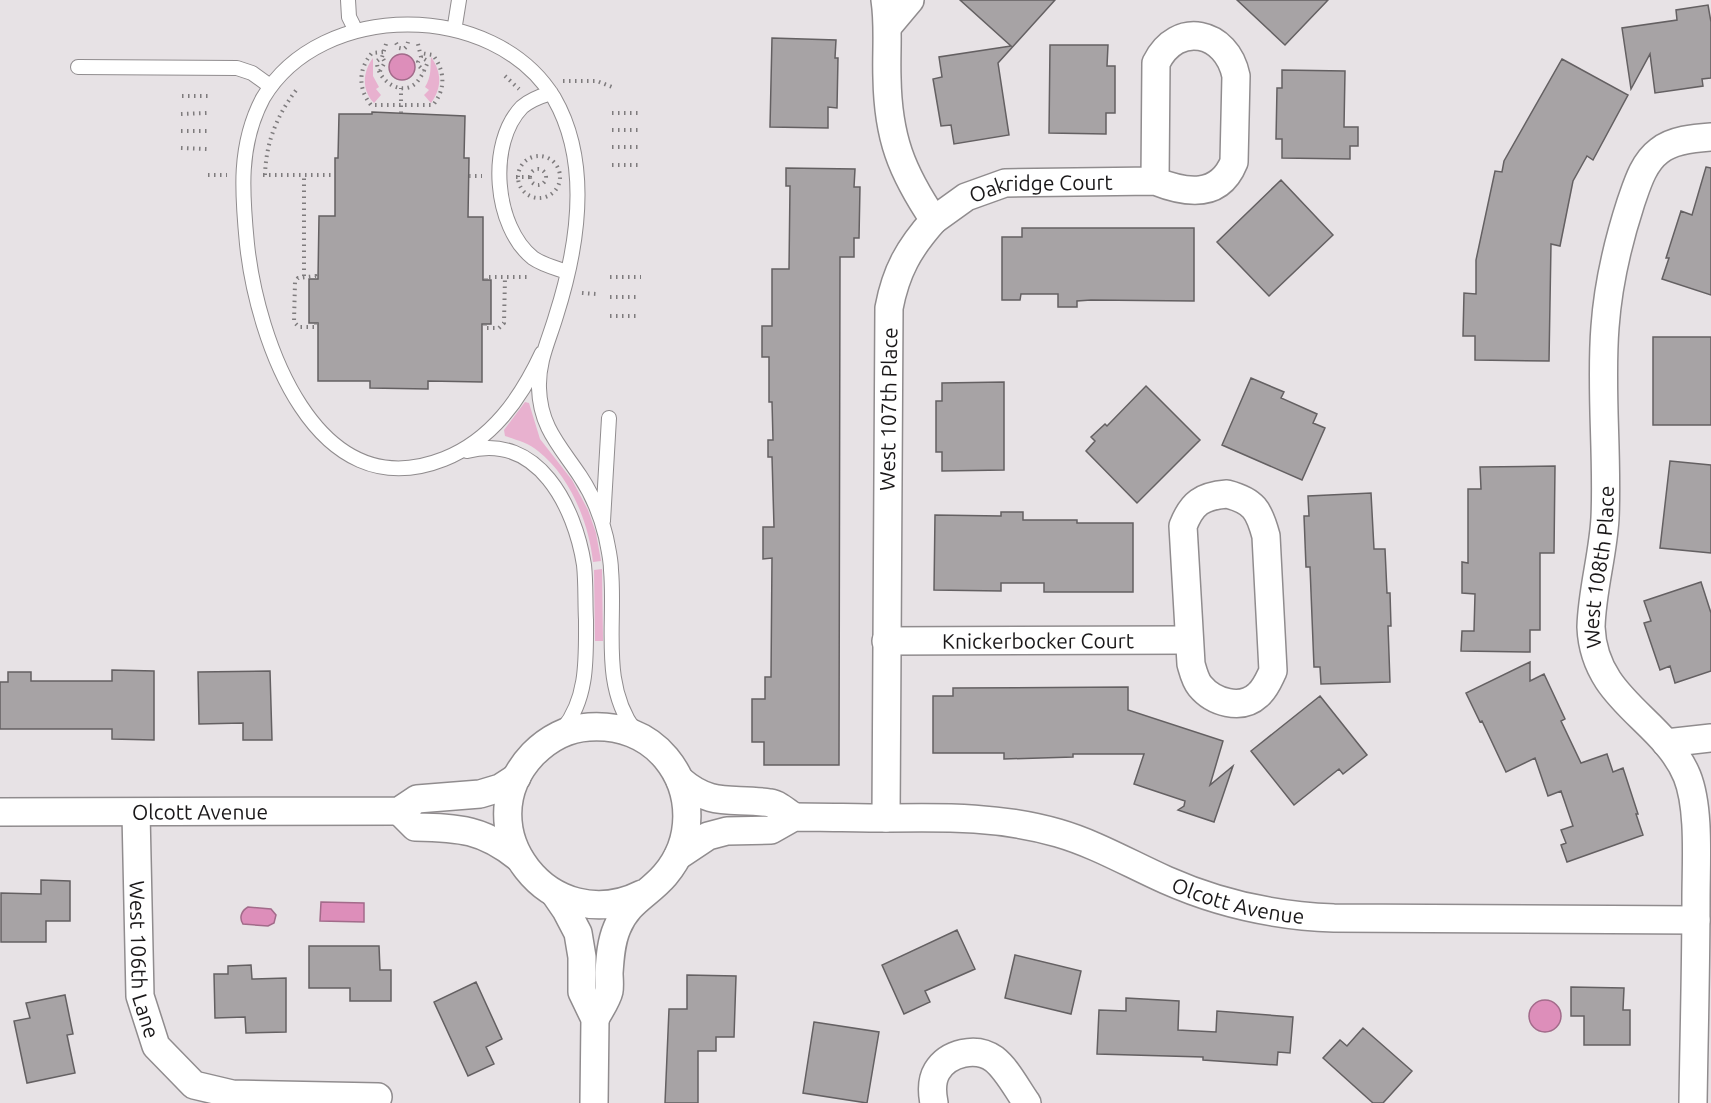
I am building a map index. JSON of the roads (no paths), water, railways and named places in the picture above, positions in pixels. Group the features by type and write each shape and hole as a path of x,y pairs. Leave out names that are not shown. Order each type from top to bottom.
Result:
{"street":[{"path":"910,0 887,12 890,125 904,171 934,220"},
{"name":"Oakridge Court","path":"934,220 966,196 1005,183 1155,181 1176,189 1209,188 1225,176 1234,162 1236,143 1235,70 1228,53 1212,40 1192,36 1180,39 1161,52 1156,63 1155,181"},
{"name":"West 108th Place","path":"1693,1103 1701,924 1692,791 1679,761 1666,743 1614,690 1596,658 1591,643 1591,627 1605,517 1604,345 1610,286 1620,239 1643,171 1659,150 1679,142 1711,137"},
{"name":"West 107th Place","path":"886,818 889,308 893,284 903,261 916,240 934,220"},
{"path":"1227,494 1240,497 1250,502 1260,514 1266,536 1273,671 1268,683 1257,696 1245,702 1227,703 1212,697 1198,684 1191,664 1189,640 1183,526 1189,510 1200,501 1213,495 1227,494"},
{"name":"Knickerbocker Court","path":"886,641 1189,640"},
{"path":"594,1103 595,1019 609,991 610,954 617,927 623,915 642,894 665,875 678,856 685,835 687,806 680,780 662,754 640,737 614,728 599,726 585,727 558,735 538,749 529,759 517,777 510,798 511,837 519,858 533,878 567,900 595,905 621,902 642,894"},
{"path":"1666,743 1711,738"},
{"name":"Olcott Avenue","path":"0,812 399,811 417,798 480,794 500,788 517,777"},
{"name":"Olcott Avenue","path":"680,780 702,795 722,801 772,803 794,817"},
{"path":"399,811 415,827 457,829 479,834 499,843 519,858"},
{"name":"West 106th Lane","path":"136,813 140,996 156,1046 194,1084 232,1094 378,1097"},
{"name":"Olcott Avenue","path":"678,856 708,836 727,831 771,830 794,817 983,819 1058,833 1082,841 1210,897 1257,909 1298,916 1701,924"},
{"path":"555,894 578,933 582,957 582,992 595,1019"},
{"path":"934,1103 932,1092 936,1072 942,1064 958,1054 975,1052 994,1059 1028,1103"}],"lane":[{"path":"348,0 353,25"},
{"path":"455,25 459,0"},
{"path":"451,456 478,441 504,416 542,353 556,316 567,272 575,218 576,161 568,126 553,87 513,51 489,38 455,25 430,19 395,17 353,25 329,35 300,54 270,86 257,110 246,143 243,176 249,260 256,303 268,341 298,404 340,449 357,458 386,468 405,469 425,466 468,450 488,447 509,450 526,458 541,469 551,481 571,517 580,544 584,567 586,651 584,680 575,713 558,735"},
{"path":"78,67 245,70 270,86"},
{"path":"553,87 522,107 508,130 502,153 500,190 507,219 524,248 538,261 567,272"},
{"path":"542,353 538,386 545,422 555,442 588,490 603,526 612,571 612,659 615,688 623,713 640,737"},
{"path":"603,526 609,418"}]}
